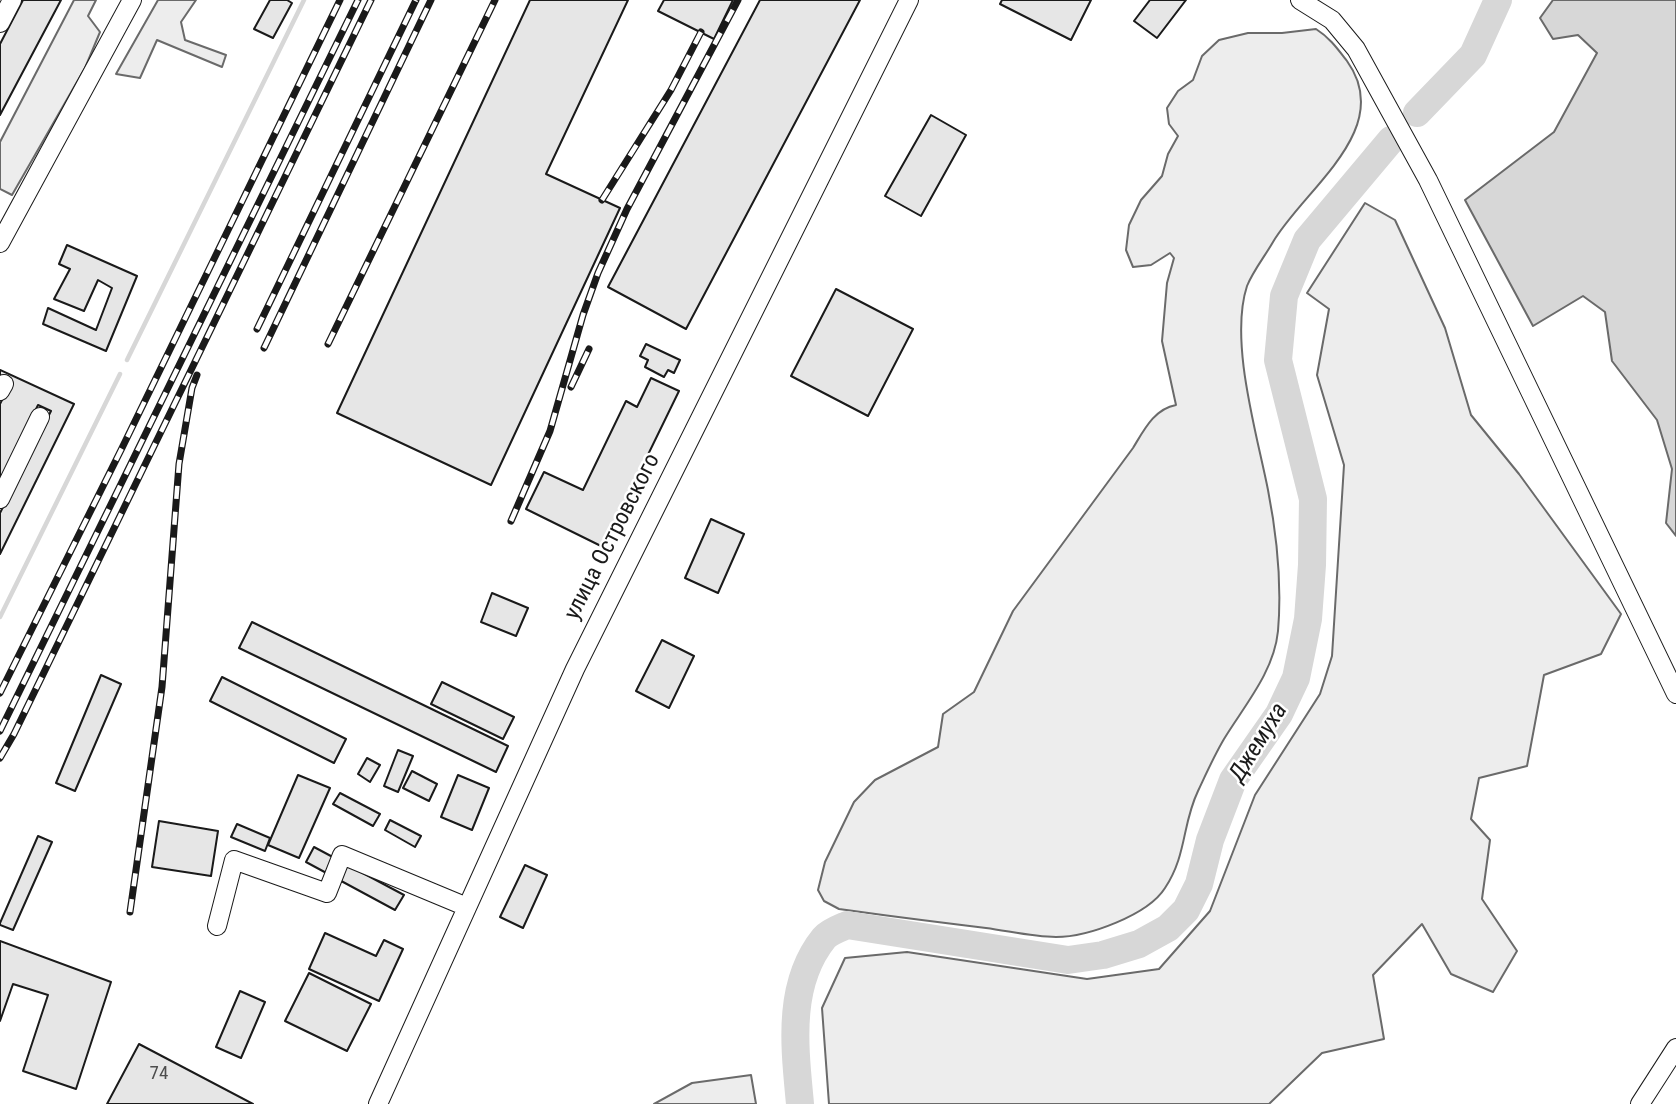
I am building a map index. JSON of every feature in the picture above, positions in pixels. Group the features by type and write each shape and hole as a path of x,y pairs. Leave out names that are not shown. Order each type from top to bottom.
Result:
{"street":[{"path":"0,23 12,0"},
{"path":"2,234 132,0"},
{"name":"улица Островского","path":"378,1104 575,669 909,0"},
{"path":"1300,0 1332,20 1356,49 1428,180 1676,694"},
{"path":"0,499 40,417"},
{"path":"217,926 234,860 327,893 342,855 467,907"},
{"path":"1640,1104 1676,1048"}],"shaded area":[{"path":"74,0 96,0 88,16 100,32 85,68 12,195 0,189 0,142"},
{"path":"158,0 196,0 181,22 185,40 226,55 222,67 157,40 140,78 116,74"},
{"path":"1553,0 1676,0 1676,536 1666,523 1672,469 1657,420 1612,361 1605,312 1583,296 1533,326 1465,200 1554,132 1597,53 1578,35 1553,39 1540,18"},
{"path":"1316,29 1347,61 1359,86 1360,111 1353,134 1340,157 1287,222 1256,269 1247,286 1242,308 1241,333 1247,388 1276,542 1279,578 1278,631 1271,661 1220,745 1198,791 1172,876 1157,898 1116,923 1084,933 1056,937 839,909 824,901 818,890 825,862 854,802 875,780 938,747 943,714 974,692 1013,611 1150,421 1168,407 1176,405 1162,341 1167,283 1174,258 1170,253 1151,265 1133,267 1126,250 1129,225 1141,200 1162,176 1168,154 1178,136 1169,124 1167,108 1178,91 1193,80 1202,56 1219,40 1248,33"},
{"path":"1365,203 1395,220 1445,328 1471,415 1519,474 1621,614 1601,654 1544,675 1527,766 1479,778 1471,819 1490,840 1482,899 1517,951 1493,992 1451,974 1422,924 1373,975 1384,1039 1322,1053 1269,1104 829,1104 822,1008 845,958 907,952 1087,979 1159,969 1210,911 1255,795 1320,694 1332,656 1344,465 1317,375 1329,309 1307,293"},
{"path":"751,1075 756,1104 654,1104 692,1083"}],"building":[{"path":"23,0 61,0 0,115 0,44"},
{"path":"270,0 287,0 292,3 273,38 254,29"},
{"path":"530,0 628,0 546,174 620,208 491,485 337,413"},
{"path":"664,0 733,0 714,39 658,11"},
{"path":"760,0 860,0 686,329 608,287"},
{"path":"1002,0 1091,0 1071,40 1000,4"},
{"path":"1150,0 1186,0 1157,38 1134,21"},
{"path":"931,115 966,135 921,216 885,196"},
{"path":"67,245 137,276 106,351 43,324 48,308 96,330 112,288 98,280 84,311 54,299 70,269 59,264"},
{"path":"836,289 913,329 868,416 791,376"},
{"path":"646,344 680,360 674,373 668,370 664,377 645,367 648,360 640,356"},
{"path":"0,370 74,404 0,554 0,513 51,411 38,405 0,483 0,404 10,384 0,379"},
{"path":"651,378 679,391 603,547 526,509 544,472 583,490 626,401 637,407"},
{"path":"711,519 744,534 718,593 685,578"},
{"path":"492,593 528,608 516,636 481,622"},
{"path":"252,622 508,746 496,772 239,648"},
{"path":"662,640 694,656 669,708 636,691"},
{"path":"101,675 121,684 75,791 56,783"},
{"path":"222,677 346,739 334,763 210,701"},
{"path":"442,682 514,717 503,739 431,704"},
{"path":"398,750 413,756 398,792 384,786"},
{"path":"367,758 380,765 370,782 358,774"},
{"path":"412,771 437,784 429,801 403,788"},
{"path":"298,775 330,788 299,858 268,845"},
{"path":"458,775 489,788 472,830 441,817"},
{"path":"340,793 380,814 373,826 333,804"},
{"path":"390,820 421,836 415,847 385,830"},
{"path":"159,821 218,831 211,876 152,867"},
{"path":"237,824 270,838 265,851 231,837"},
{"path":"38,836 52,842 13,930 0,923"},
{"path":"314,847 404,895 395,910 306,862"},
{"path":"525,865 547,875 523,928 500,917"},
{"path":"325,933 376,956 384,940 403,949 379,1001 309,969"},
{"path":"0,941 111,982 76,1089 23,1071 48,995 13,984 0,1021"},
{"path":"309,973 371,1004 347,1051 285,1021"},
{"path":"240,991 265,1002 241,1058 216,1047"},
{"path":"139,1044 253,1104 107,1104"}],"waterway":[{"path":"127,360 304,0"},
{"name":"Джемуха","path":"1417,113 1473,55 1498,0"},
{"name":"Джемуха","path":"800,1104 795,1040 798,997 812,956 824,938 835,930 847,925 1068,960 1103,955 1139,944 1168,928 1186,910 1199,884 1210,840 1233,780 1279,714 1296,678 1308,619 1313,499 1278,360 1284,296 1307,240 1391,140"},
{"path":"0,617 120,374"}],"railway":[{"path":"0,693 340,0"},
{"path":"0,731 358,0"},
{"path":"0,758 371,0"},
{"path":"257,329 416,0"},
{"path":"264,348 431,0"},
{"path":"328,344 495,0"},
{"path":"511,521 550,431 583,315 598,273 627,209 738,0"},
{"path":"602,200 671,90 701,32"},
{"path":"571,387 589,349"},
{"path":"130,912 162,687 179,464 192,388 197,375"}]}
